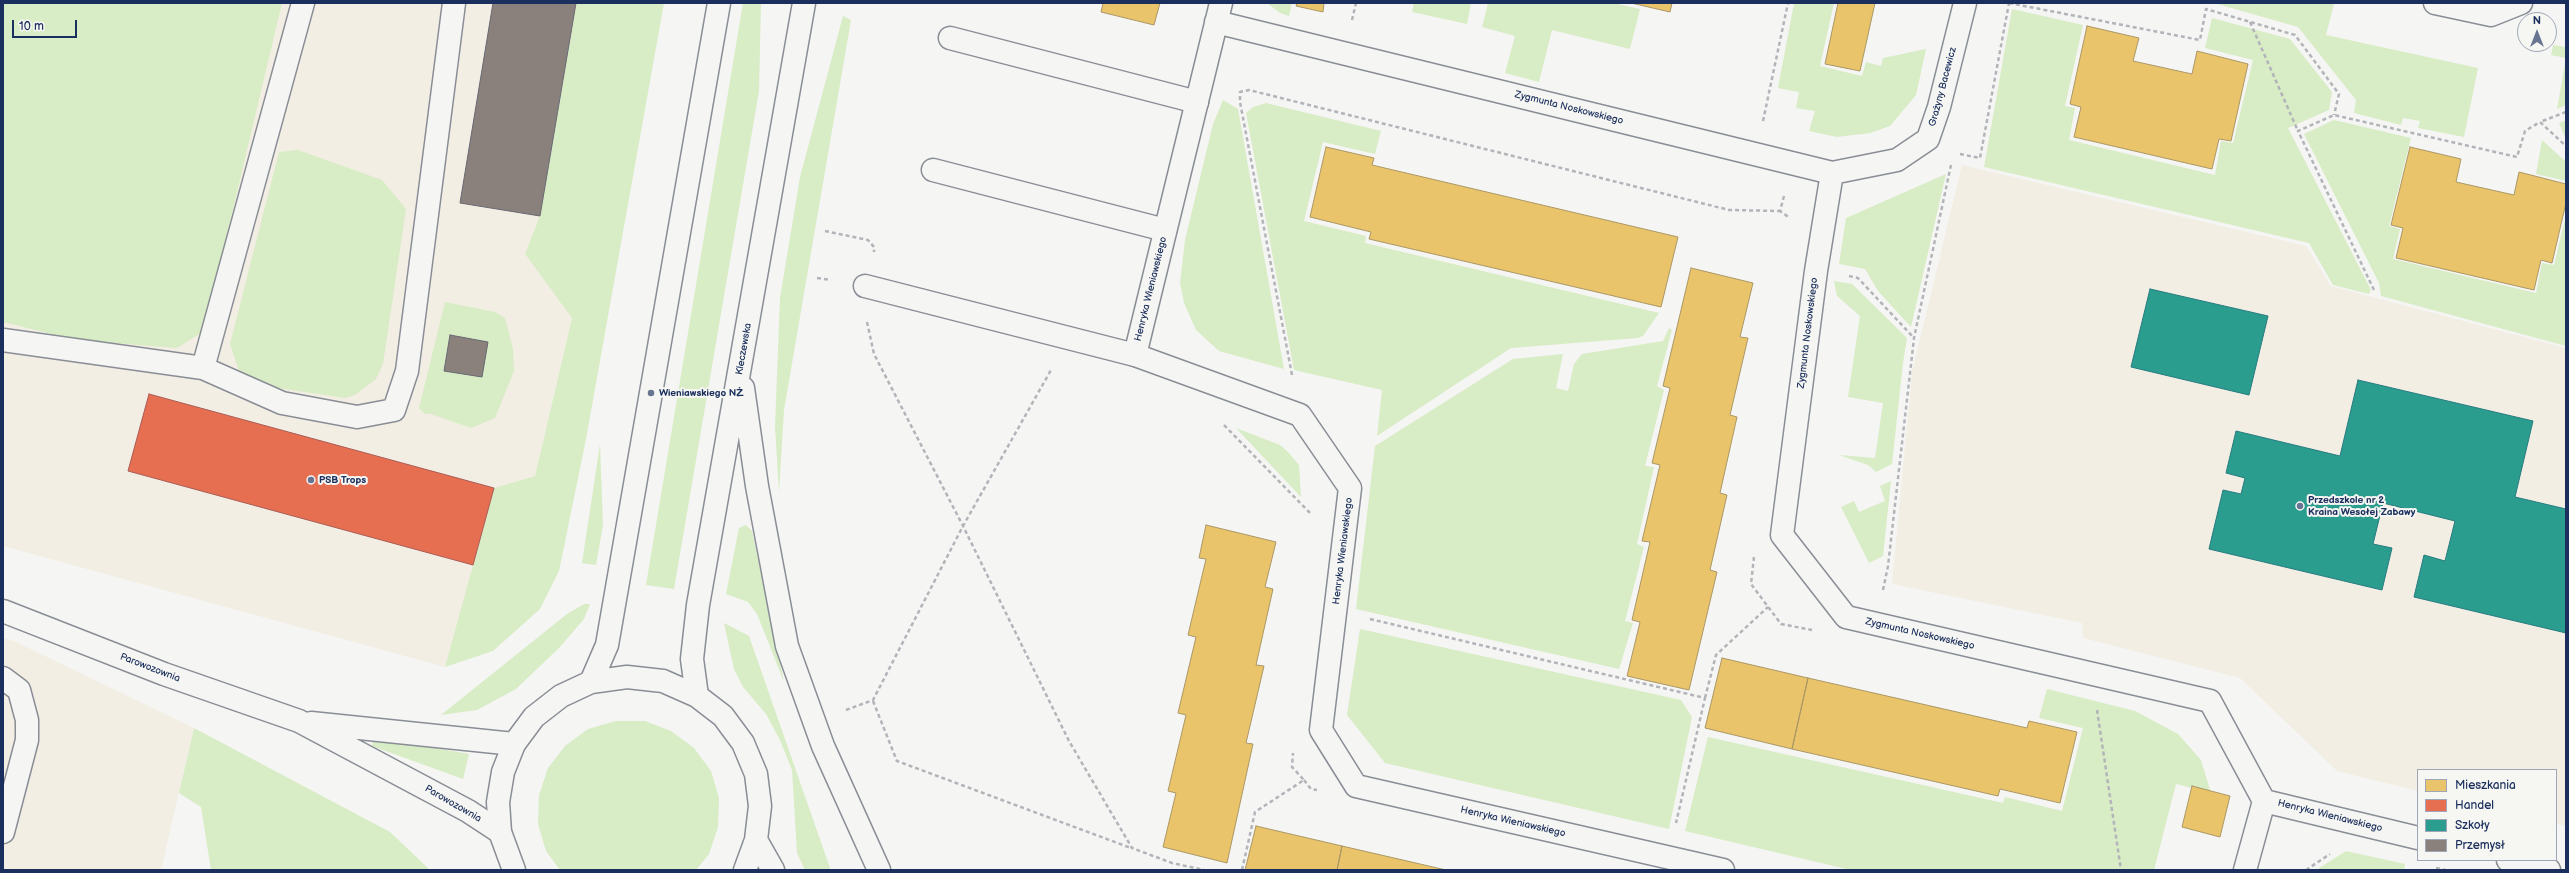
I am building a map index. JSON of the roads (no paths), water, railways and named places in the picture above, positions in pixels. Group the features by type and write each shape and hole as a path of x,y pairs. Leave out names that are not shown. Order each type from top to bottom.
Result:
{"street":[{"path":"203,368 303,3"},
{"path":"3,340 203,368 282,402 357,417 394,410 407,372 454,3"},
{"path":"591,682 608,645 718,3"},
{"name":"Kleczewska","path":"697,696 692,659 698,605 804,3"},
{"name":"Grażyny Bacewicz","path":"1832,173 1897,160 1928,138 1939,107 1964,3"},
{"path":"2435,3 2491,14 2521,3"},
{"name":"Zygmunta Noskowskiego","path":"1219,12 1832,173 1816,270 1782,535 1846,617 2210,701 2264,801"},
{"name":"Henryka Wieniawskiego","path":"1219,12 1135,355 1300,415 1350,488 1321,730 1356,786 1723,870"},
{"path":"950,38 1197,102"},
{"path":"933,170 1165,230"},
{"path":"865,286 1135,355"},
{"path":"740,369 757,486 787,646 823,746 879,870"},
{"name":"Parowozownia","path":"3,611 164,674 299,721 468,811 500,832"},
{"path":"514,870 500,832 498,802 502,772 514,744 534,717 560,696 591,682 627,677 663,681 697,696 724,716 743,743 756,774 760,806 756,840 744,870"},
{"path":"3,678 18,690 27,720 26,740 9,786 3,832"},
{"name":"Parowozownia","path":"299,721 514,744"},
{"name":"Henryka Wieniawskiego","path":"2245,870 2264,801 2417,838"},
{"path":"756,840 773,870"},
{"path":"2512,861 2549,870"}],"place":[{"name":"Wieniawskiego NŻ","path":"651,393"},
{"name":"PSB Trops","path":"311,480"},
{"name":"Przedszkole nr 2 Kraina Wesołej Zabawy","path":"2300,506"}]}
